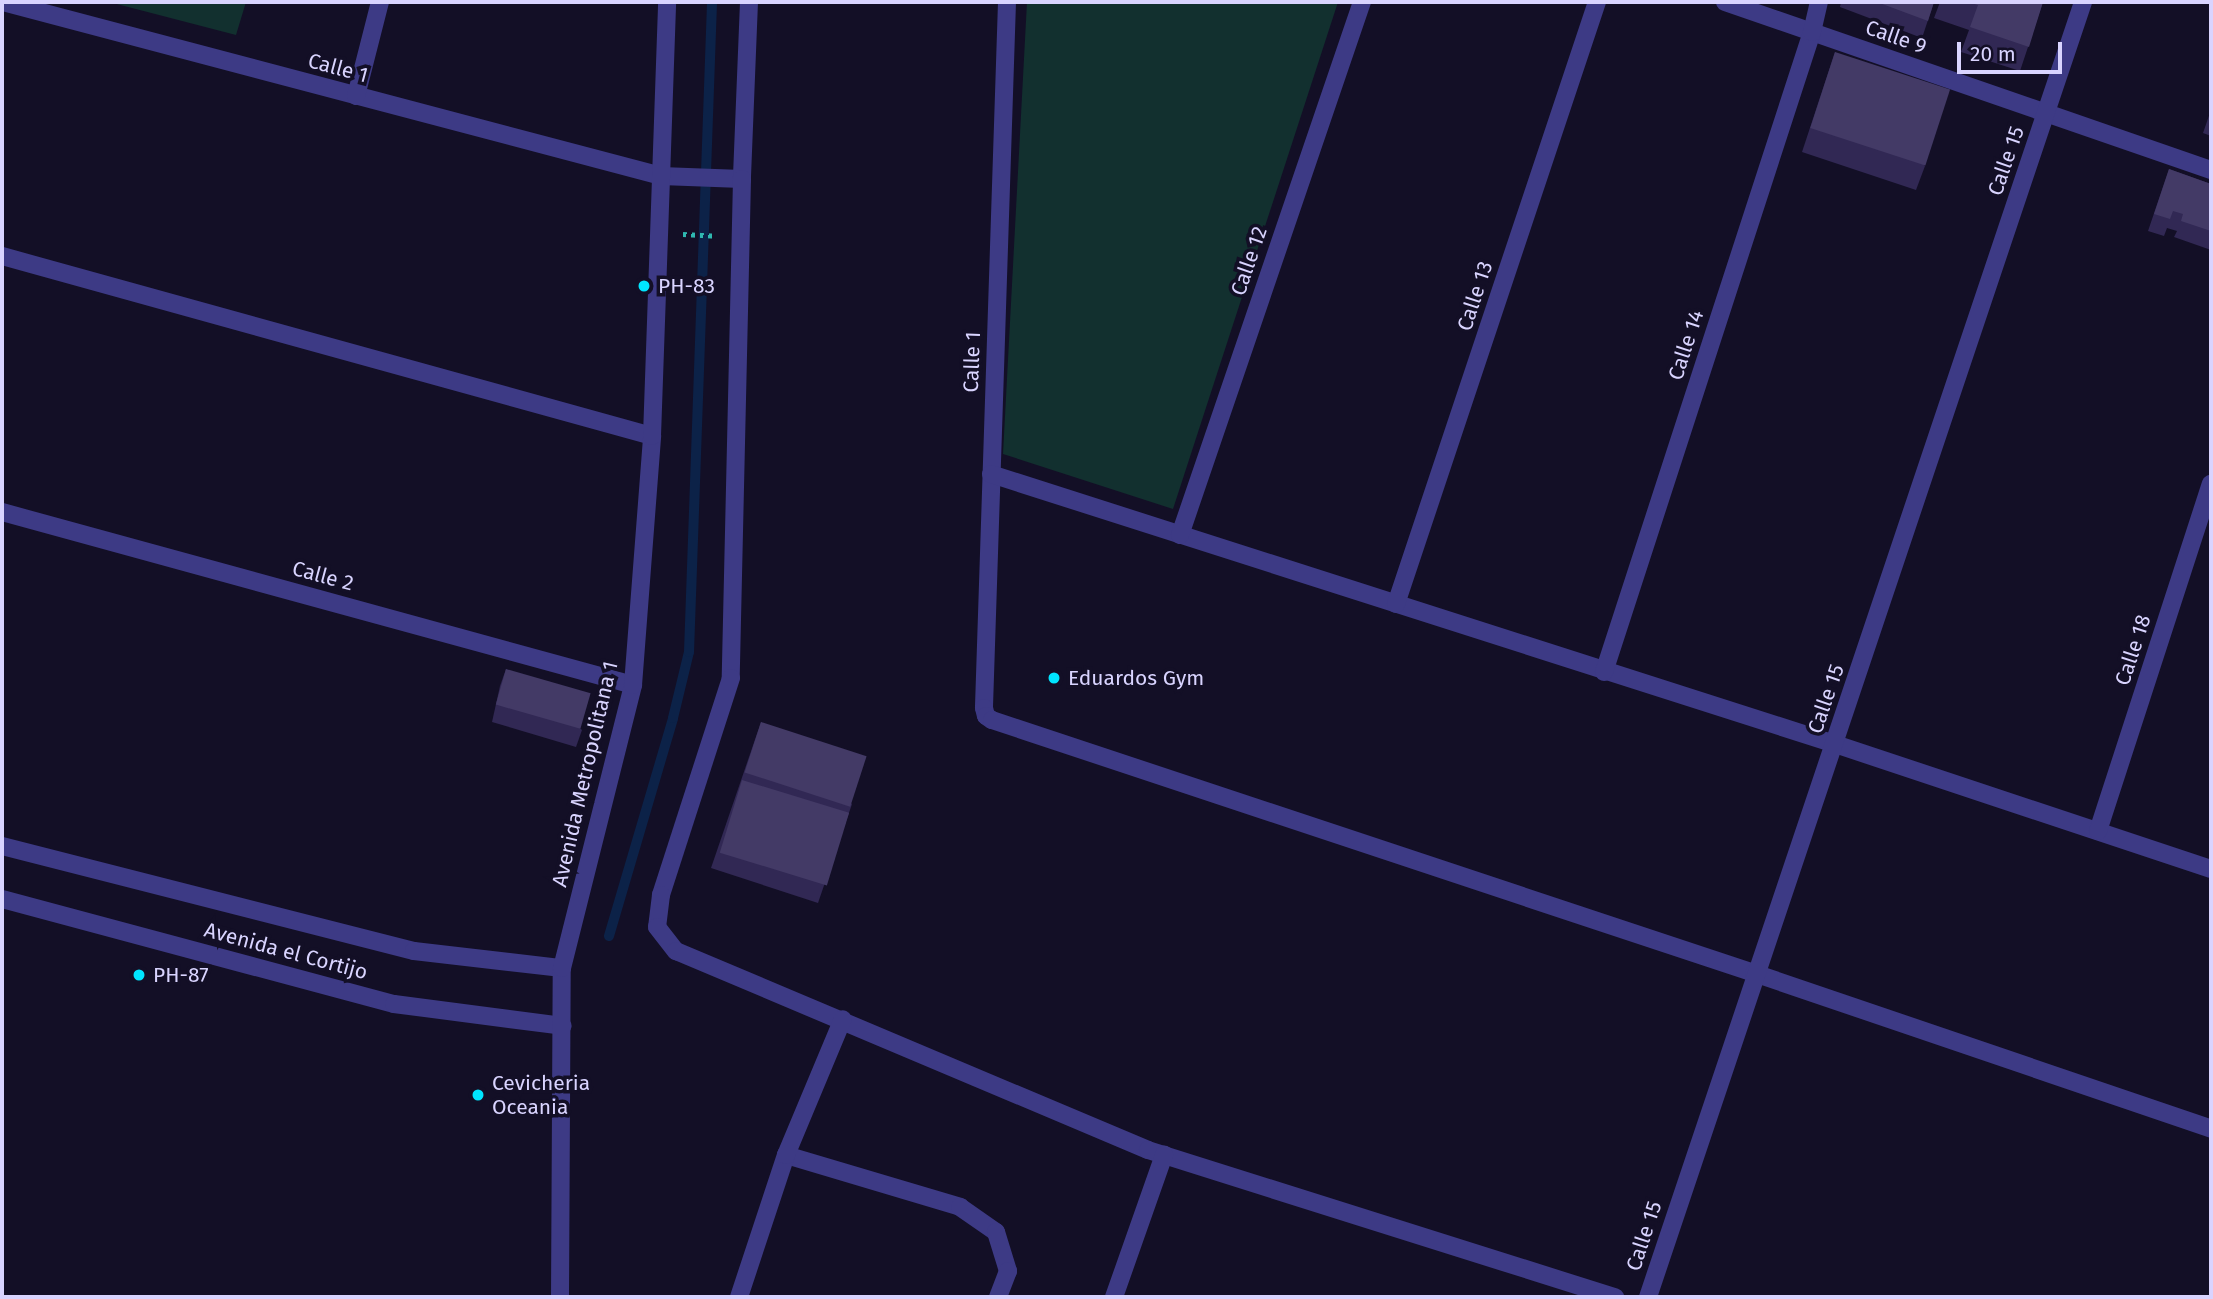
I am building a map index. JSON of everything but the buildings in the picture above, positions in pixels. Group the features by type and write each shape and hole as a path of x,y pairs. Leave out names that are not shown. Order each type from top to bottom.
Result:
{"street":[{"name":"Calle 1","path":"3,2 669,177"},
{"path":"356,96 380,2"},
{"name":"Avenida Metropolitana 1","path":"560,1297 562,968 633,685 669,177 667,2"},
{"path":"750,2 733,179 731,678 661,895 657,927 676,951 1164,1155 1615,1297"},
{"name":"Calle 1","path":"1007,2 984,708 992,720 1755,972"},
{"name":"Calle 12","path":"1180,535 1362,2"},
{"name":"Calle 13","path":"1396,604 1597,2"},
{"name":"Calle 9","path":"1725,2 2211,170"},
{"name":"Calle 14","path":"1604,672 1812,32 1819,2"},
{"name":"Calle 15","path":"1648,1297 2082,2"},
{"path":"669,177 733,179"},
{"path":"2,256 652,436"},
{"path":"990,474 1835,744 2211,869"},
{"name":"Calle 18","path":"2098,831 2211,484"},
{"name":"Calle 2","path":"2,512 633,685"},
{"name":"Avenida el Cortijo","path":"2,846 414,951 562,968"},
{"name":"Avenida el Cortijo","path":"2,899 394,1004 563,1026"},
{"path":"1755,972 2211,1129"},
{"path":"739,1297 786,1155 843,1019"},
{"path":"786,1155 960,1206 996,1231 1008,1271 998,1297"},
{"path":"1114,1297 1164,1155"}],"path":[{"path":"677,234 720,236"}],"green space":[{"path":"109,2 246,2 236,35"},
{"path":"1027,2 1338,2 1173,509 1003,454"}],"waterway":[{"path":"609,936 673,718 689,652 712,2"}],"place":[{"name":"PH-83","path":"644,286"},
{"name":"Eduardos Gym","path":"1054,678"},
{"name":"PH-87","path":"139,975"},
{"name":"Cevicheria Oceania","path":"478,1095"}]}
